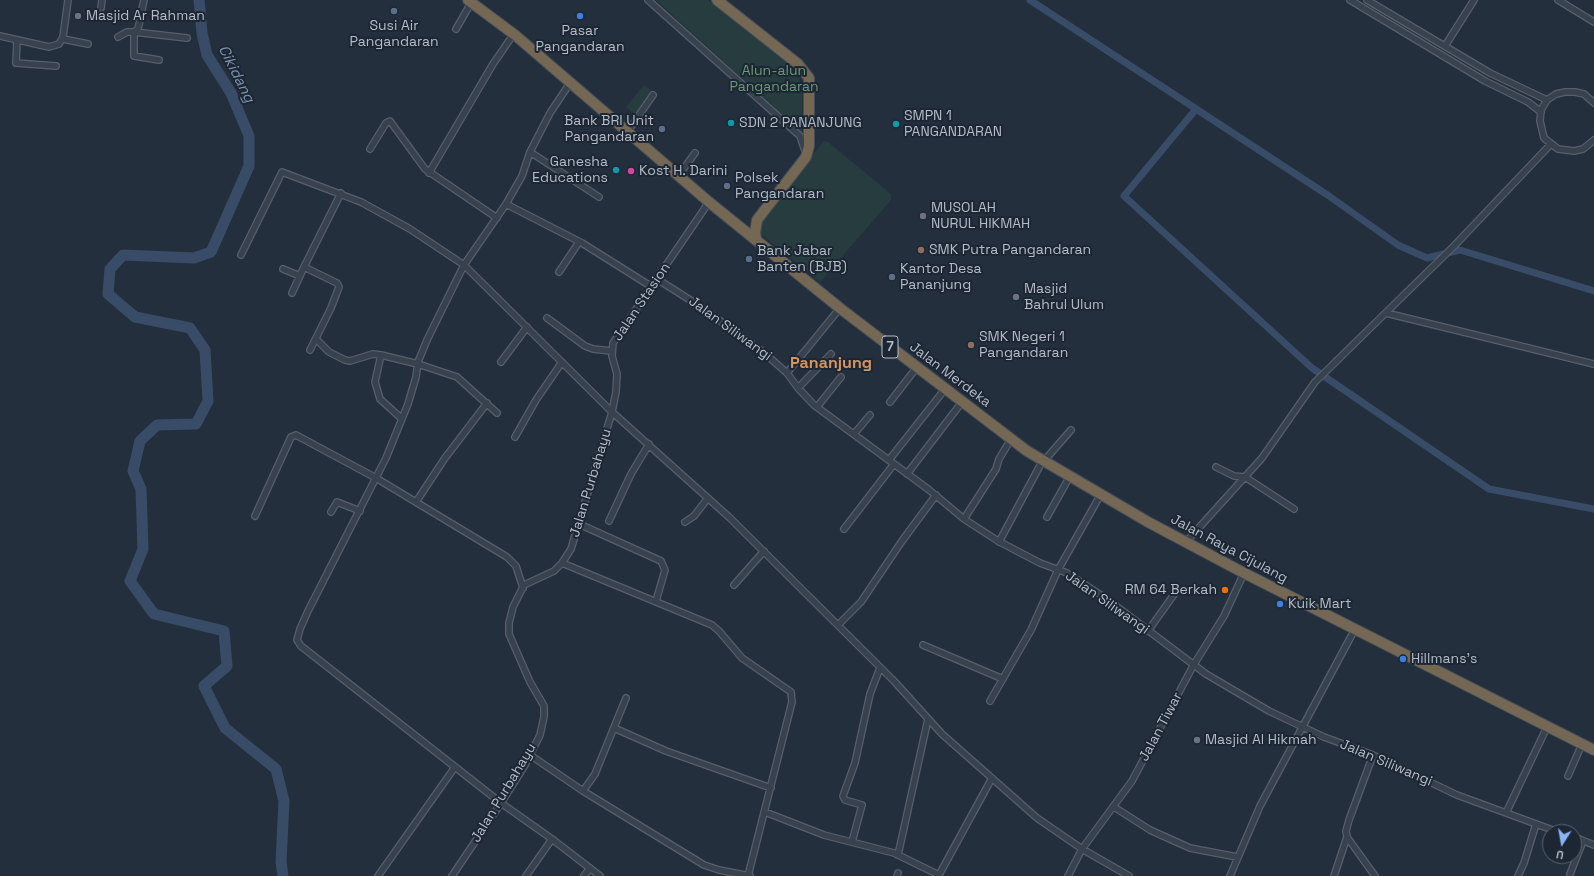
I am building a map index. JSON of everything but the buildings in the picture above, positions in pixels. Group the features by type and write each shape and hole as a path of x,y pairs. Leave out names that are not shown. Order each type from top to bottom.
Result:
{"highway":[{"path":"717,0 798,64 809,78 809,146 806,157 757,220 755,228 756,238"},
{"name":"Jalan Merdeka","path":"470,1 628,131 709,202 756,238 840,308 1027,451"},
{"path":"734,222 745,223 757,220"},
{"name":"Jalan Raya Cijulang","path":"1027,451 1186,542 1244,573 1594,750"}],"street":[{"path":"0,36 49,47 59,44 63,39 68,0"},
{"path":"101,8 102,0"},
{"path":"144,0 138,29 134,32 134,56 159,60"},
{"path":"648,0 800,136 804,142 806,157"},
{"path":"1350,0 1485,81 1528,102 1541,112"},
{"path":"1367,0 1490,73 1548,100"},
{"path":"1445,46 1474,0"},
{"path":"1558,0 1594,22"},
{"path":"456,28 470,1"},
{"path":"118,37 130,31 187,38"},
{"path":"429,173 513,35"},
{"path":"63,39 88,44"},
{"path":"17,40 16,63 56,66"},
{"path":"570,83 550,113 530,152 522,176 506,204 464,265 427,340 418,364 413,389 402,418 376,478 308,612 300,629 297,640 308,651 455,768 600,876"},
{"path":"1593,100 1579,93 1565,92 1548,100 1541,112 1541,130 1550,144 1558,149 1574,152 1582,149 1594,140"},
{"path":"628,131 653,95"},
{"path":"370,149 386,123 390,121 421,165 429,173 497,218"},
{"path":"1186,542 1262,458 1315,382 1454,246 1550,144"},
{"path":"530,152 599,197"},
{"path":"679,175 695,153"},
{"path":"241,255 281,173 341,193 410,229 464,265 612,412 649,444 764,551 880,668 942,734 1037,818 1082,849 1129,876"},
{"path":"292,293 341,193"},
{"name":"Jalan Stasion","path":"612,412 618,382 616,366 611,351 613,343 709,202"},
{"path":"506,204 579,242 652,287"},
{"path":"559,272 579,242"},
{"path":"304,267 339,285 339,291 310,350"},
{"path":"283,269 300,276"},
{"name":"Jalan Siliwangi","path":"657,279 698,305 756,346 787,373 798,388 817,407 936,495 964,519 999,542 1067,573 1104,597 1193,666 1269,711 1324,736 1373,754 1457,795 1542,826"},
{"path":"787,373 840,308"},
{"path":"1386,313 1594,364"},
{"path":"547,318 585,346 593,349 611,351"},
{"path":"501,362 527,326"},
{"path":"316,339 329,352 345,360 350,361 373,354 380,357 418,364 457,377 497,413"},
{"path":"798,388 832,354"},
{"path":"380,357 375,382 380,399 402,418"},
{"path":"515,437 536,400 562,362"},
{"path":"890,402 917,367"},
{"path":"817,407 841,377"},
{"path":"889,460 945,389"},
{"path":"907,474 962,402"},
{"path":"416,502 445,458 487,403"},
{"name":"Jalan Purbahayu","path":"452,876 501,803 530,755 540,735 544,717 544,706 530,682 509,634 509,623 522,588 529,581 554,571 562,563 571,549 612,412"},
{"path":"854,434 870,415"},
{"path":"999,542 1043,461 1072,430"},
{"path":"255,516 275,471 294,435 376,478 511,559 516,566 522,588"},
{"path":"964,519 996,469 999,460 1011,439"},
{"path":"609,521 631,474 649,444"},
{"path":"844,529 894,464"},
{"path":"1216,467 1234,476 1245,477 1294,510"},
{"path":"1047,517 1070,476"},
{"path":"990,701 1038,616 1058,570 1101,494"},
{"path":"838,625 861,602 902,541 936,495"},
{"path":"685,522 694,516 708,498"},
{"path":"331,512 337,502 360,511"},
{"path":"579,524 661,561 665,570 656,601"},
{"path":"734,585 764,551"},
{"path":"530,755 583,791 704,865 719,870 749,876 772,788 792,702 791,692 742,658 716,628 656,601 562,563"},
{"name":"Jalan Tiwar","path":"1068,876 1082,849 1114,808 1132,781 1193,666 1224,616 1244,573"},
{"path":"1148,631 1175,593"},
{"path":"1230,876 1260,806 1355,629"},
{"path":"923,645 1003,679"},
{"path":"852,842 862,805 846,800 843,796 855,763 870,694 880,668"},
{"path":"583,791 595,774 626,698"},
{"path":"898,855 928,719"},
{"path":"1506,813 1547,727"},
{"path":"614,728 666,751 772,788"},
{"path":"1568,776 1582,744"},
{"path":"1373,754 1346,831 1347,837 1376,876"},
{"path":"378,876 455,768"},
{"path":"765,812 821,834 898,855 939,875 992,778"},
{"path":"1114,808 1146,828 1190,848 1237,857"},
{"path":"1518,876 1524,864 1536,824"},
{"path":"1334,876 1347,837"},
{"path":"526,876 552,839"},
{"path":"1570,874 1583,841 1594,845"},
{"path":"584,876 590,868"}],"green space":[{"name":"Alun-alun Pangandaran","path":"656,0 708,0 797,71 802,89 802,133"},
{"path":"644,85 653,92 635,114 626,107"},
{"path":"824,141 828,142 891,194 891,200 820,282 760,233 758,227 798,172"}],"waterway":[{"name":"Cikidang","path":"199,0 202,33 207,55 231,93 249,136 249,166 211,252 194,258 123,255 110,269 108,294 135,317 190,328 205,350 208,401 196,424 157,425 140,441 133,471 141,489 143,549 130,581 154,614 224,631 227,666 204,686 225,728 276,769 284,801 281,862 283,876"},
{"path":"1030,0 1329,196 1398,245 1427,258 1460,250 1594,291"},
{"path":"1196,109 1124,196 1312,368 1489,489 1594,509"}],"place":[{"name":"Susi Air Pangandaran","path":"394,11"},
{"name":"Masjid Ar Rahman","path":"78,16"},
{"name":"Pasar Pangandaran","path":"580,16"},
{"name":"SDN 2 PANANJUNG","path":"731,123"},
{"name":"SMPN 1 PANGANDARAN","path":"896,124"},
{"name":"Bank BRI Unit Pangandaran","path":"662,129"},
{"name":"Ganesha Educations","path":"616,170"},
{"name":"Kost H. Darini","path":"631,171"},
{"name":"Polsek Pangandaran","path":"727,186"},
{"name":"MUSOLAH NURUL HIKMAH","path":"923,216"},
{"name":"SMK Putra Pangandaran","path":"921,250"},
{"name":"Bank Jabar Banten (BJB)","path":"749,259"},
{"name":"Kantor Desa Pananjung","path":"892,277"},
{"name":"Masjid Bahrul Ulum","path":"1016,297"},
{"name":"SMK Negeri 1 Pangandaran","path":"971,345"},
{"name":"RM 64 Berkah","path":"1225,590"},
{"name":"Kuik Mart","path":"1280,604"},
{"name":"Hillmans's","path":"1403,659"},
{"name":"Masjid Al Hikmah","path":"1197,740"}],"district":[{"name":"Pananjung","path":"831,364"}]}
